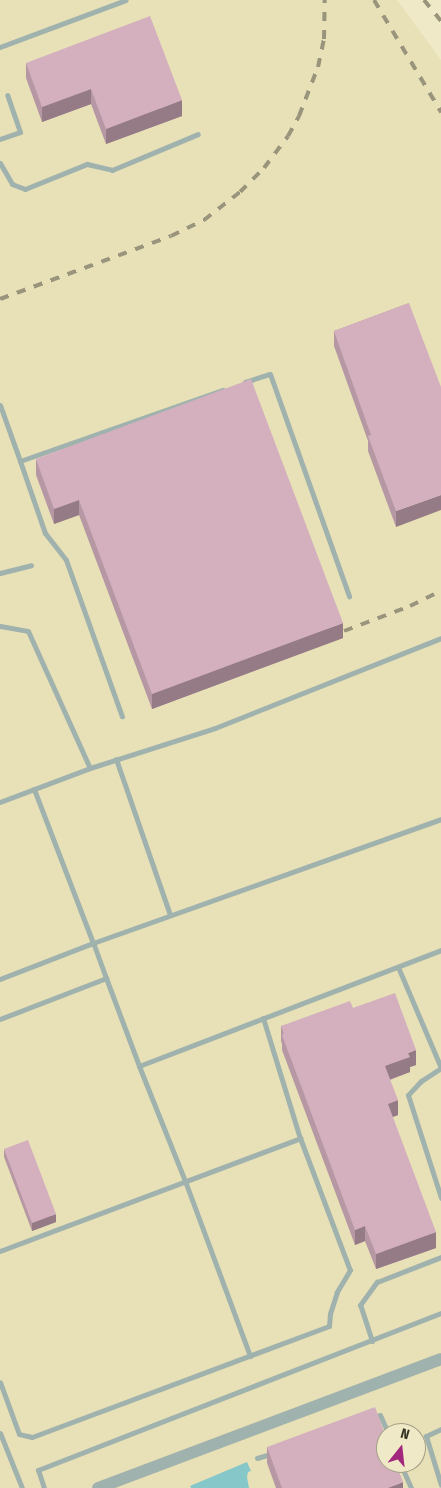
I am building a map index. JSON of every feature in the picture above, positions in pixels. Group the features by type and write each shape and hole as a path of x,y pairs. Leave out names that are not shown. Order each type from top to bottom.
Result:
{"street":[{"path":"98,1488 441,1359"}],"lane":[{"path":"0,47 126,0"},
{"path":"0,139 20,132 6,95"},
{"path":"0,163 12,184 25,189 88,164 112,170 198,134"},
{"path":"242,383 270,374 349,596"},
{"path":"20,461 233,387"},
{"path":"0,405 45,533 66,560 122,716"},
{"path":"0,573 7,573 31,565"},
{"path":"0,626 28,631 90,768"},
{"path":"0,802 116,759 215,728 441,638"},
{"path":"116,759 170,915"},
{"path":"34,789 139,1066 185,1181 250,1356"},
{"path":"0,979 170,915 441,819"},
{"path":"139,1066 441,950"},
{"path":"398,967 441,1068 421,1081 408,1095 441,1198"},
{"path":"0,1020 106,978"},
{"path":"0,1382 19,1434 32,1438 329,1326 330,1314 337,1292 350,1270 300,1138 262,1018"},
{"path":"0,1251 300,1138"},
{"path":"372,1341 360,1305 377,1282 441,1257"},
{"path":"44,1488 38,1470 441,1313"},
{"path":"363,1421 380,1415 384,1423"},
{"path":"441,1429 426,1436 441,1486"},
{"path":"0,1433 22,1488"},
{"path":"257,1458 283,1449"},
{"path":"404,1473 411,1488"}],"shaded area":[{"path":"0,0 397,0 441,60 441,1488 0,1488"}],"water":[{"path":"247,1462 251,1471 248,1472 247,1477 249,1488 191,1488 190,1486"}],"building":[{"path":"150,16 182,100 106,129 91,89 42,107 26,63"},
{"path":"409,303 441,387 441,495 396,511 368,436 371,435 334,331"},
{"path":"251,379 343,623 152,694 79,500 54,509 36,459"},
{"path":"395,993 416,1050 408,1053 410,1057 385,1066 398,1100 388,1104 436,1232 376,1254 365,1226 355,1230 282,1035 284,1034 281,1026 350,1001 353,1008"},
{"path":"28,1140 56,1214 32,1223 4,1149"},
{"path":"375,1407 381,1423 376,1423 376,1473 400,1473 403,1482 388,1488 282,1488 267,1447"}],"railway":[{"path":"0,299 171,236 204,220 240,192 264,168 288,136 299,116 318,67 324,39 325,0"},
{"path":"374,0 441,112"},
{"path":"424,0 441,21"},
{"path":"344,631 410,606 441,591"}]}
